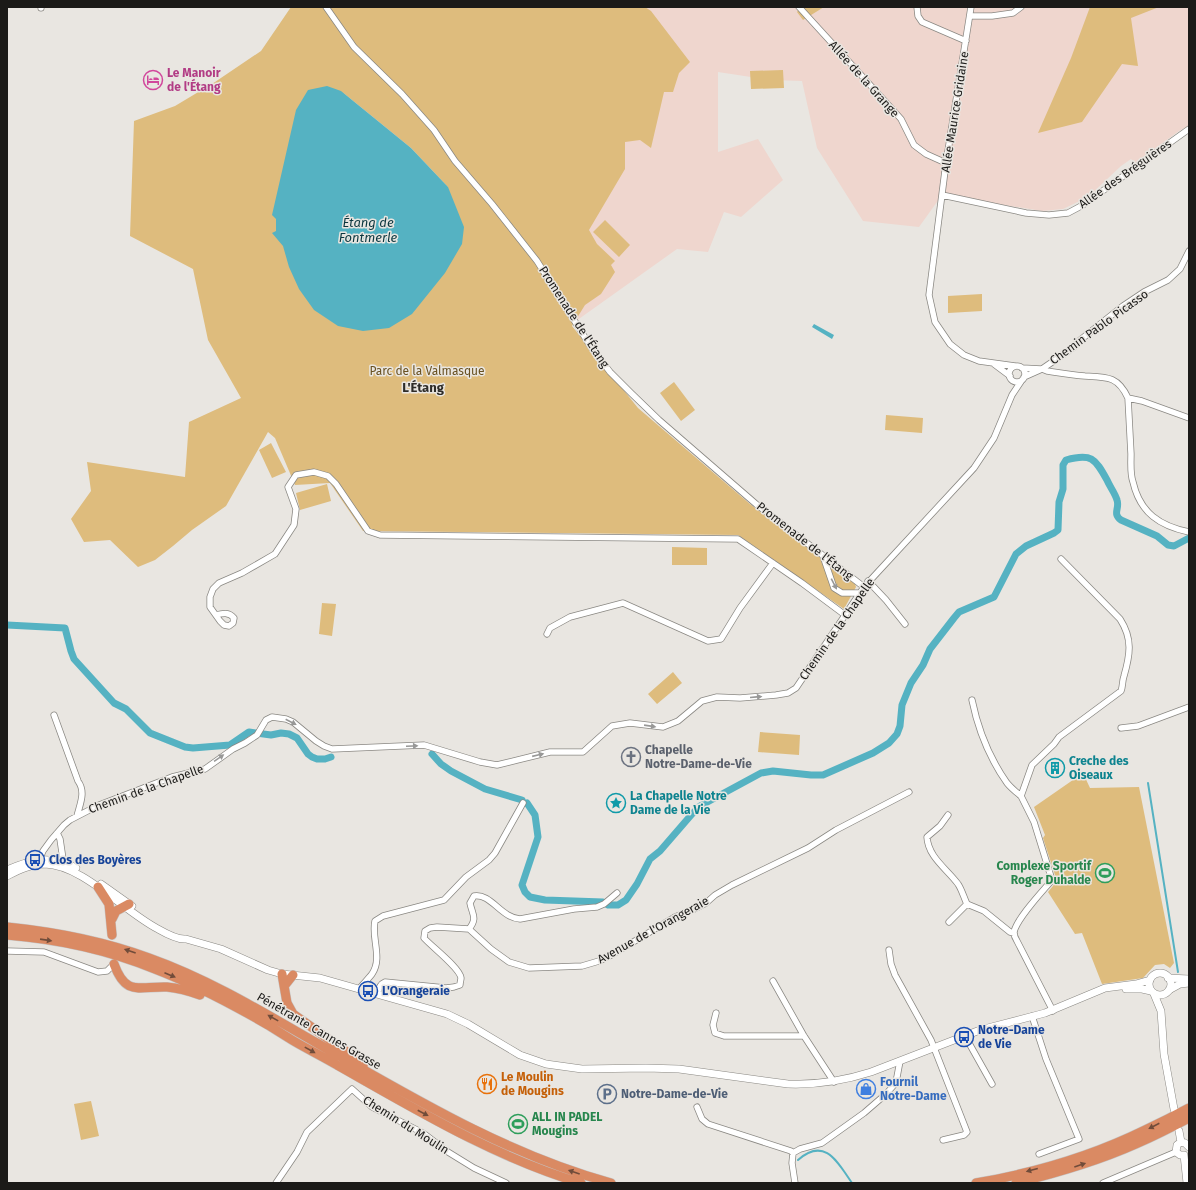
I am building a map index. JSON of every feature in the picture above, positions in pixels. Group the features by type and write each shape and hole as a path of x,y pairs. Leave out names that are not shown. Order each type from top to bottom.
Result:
{"highway":[{"path":"98,887 108,901 112,919 112,935"},
{"path":"112,919 114,912 126,906"},
{"path":"7,921 51,932"},
{"name":"Pénétrante Cannes Grasse","path":"7,927 51,932 103,943 128,950 163,963 234,996 447,1116 510,1147 558,1166 611,1183"},
{"name":"Pénétrante Cannes Grasse","path":"7,935 54,941 92,949 154,968 236,1007 448,1127 507,1154 581,1183"},
{"path":"114,964 121,980 132,987 165,987 185,989 292,1040"},
{"path":"282,974 287,1003 293,1014 404,1092"},
{"path":"285,985 293,975"},
{"path":"976,1183 1083,1156 1145,1131 1189,1108"},
{"path":"1016,1183 1070,1168 1113,1153 1149,1138 1189,1118"}],"main road":[{"path":"7,870 29,862 64,865 79,870 126,906"},
{"path":"7,876 38,862"},
{"path":"64,865 153,923 163,929 184,936 186,939 221,949 268,970 282,974 320,978 447,1014 468,1024 520,1055 546,1064 582,1069 679,1069 788,1084 834,1082 854,1078 987,1028 1053,1011 1113,986 1136,984 1150,980"},
{"path":"1174,1109 1164,1054 1161,1010 1149,986 1150,980 1154,975 1159,974 1162,974 1168,978 1189,979"},
{"path":"1161,1010 1170,984 1168,978"},
{"path":"1096,993 1134,989 1153,992 1160,995 1180,984 1189,983"},
{"path":"1178,1132 1181,1142"},
{"path":"1181,1142 1185,1142 1188,1149 1187,1183"},
{"path":"1181,1142 1177,1145 1176,1152 1180,1155 1188,1149"}],"street":[{"name":"Promenade de l'Étang","path":"326,7 354,47 402,94 434,130 455,161 492,204 533,256 576,321 589,344 610,372 659,420 756,504 864,587"},
{"name":"Allée de la Grange","path":"799,7 892,109 900,119 914,144 926,154 946,164"},
{"path":"917,7 918,16 922,22 966,41"},
{"name":"Allée Maurice Gridaine","path":"972,7 946,164 929,295 935,322 950,344 964,355 979,361 994,364"},
{"path":"970,16 992,16 1013,13 1021,7"},
{"name":"Allée des Bréguières","path":"942,195 1026,213 1049,216 1068,212 1083,205 1189,129"},
{"name":"Chemin Pablo Picasso","path":"1023,378 1043,370 1074,348 1080,341 1123,306 1144,292 1168,280 1180,269 1189,251"},
{"path":"999,363 1022,368 1025,372 1023,378 1018,381 1011,378 994,364 999,363"},
{"path":"1011,378 1010,371 1015,366"},
{"name":"Chemin Pablo Picasso","path":"1022,368 1043,370"},
{"path":"1043,370 1108,377 1122,387 1128,398 1132,482 1139,499 1144,508 1159,522 1168,527 1189,532"},
{"name":"Chemin de la Chapelle","path":"1011,378 1013,389 1012,395"},
{"name":"Chemin de la Chapelle","path":"38,862 43,851 57,832 64,824 78,815 99,804 172,777 205,769 258,733 266,720 272,717 286,719 299,726 316,741 332,749 424,745 480,762 497,765 550,752 582,752 612,726 630,724 663,727 678,721 702,701 717,697 740,698 788,693 796,688 868,581 974,468 994,438 1012,395 1023,378"},
{"path":"1128,398 1142,401 1189,418"},
{"path":"216,616 210,607 210,597 214,589 219,583 242,573 275,554 294,525 296,510 288,487 296,475 314,472 328,476 336,484 368,531 380,535 734,538 741,540 845,615"},
{"path":"823,556 834,588 842,593 859,593"},
{"path":"1021,796 1032,765 1054,744 1059,737 1121,692 1129,657 1130,649 1126,631 1120,619 1061,558"},
{"path":"547,634 550,628 570,617 623,603 708,642 720,639 740,608 773,563"},
{"path":"868,581 886,600 905,624"},
{"path":"972,700 974,712 984,740 997,766 1008,784 1021,796 1034,822 1052,880 1024,914 1014,933 1053,1011"},
{"path":"1121,728 1138,726 1189,707"},
{"path":"54,715 82,786 83,794 78,815"},
{"name":"Avenue de l'Orangeraie","path":"469,929 491,949 509,962 529,968 582,966 599,961 675,917 694,909 732,885 808,848 836,830 910,792"},
{"path":"359,988 372,973 377,961 373,928 375,920 383,916 444,900 466,876 489,860 495,853 524,803"},
{"path":"948,815 940,826 927,837 928,845 942,868 958,885 967,904 984,911 1010,932 1014,933"},
{"path":"57,832 60,839 64,865"},
{"path":"377,994 379,987 385,982 446,988 454,987 460,984 461,978 457,970 430,946 424,938 425,931 430,928 469,929 473,924 474,916 470,903 472,898 479,896 487,899 507,916 514,919 520,919 574,909 597,907 606,903 617,893"},
{"path":"949,922 967,904"},
{"path":"889,950 891,964 895,975 931,1040 966,1132 964,1135 943,1140"},
{"path":"7,951 44,952 98,972 107,970 114,964"},
{"path":"773,981 804,1036 834,1082"},
{"path":"716,1013 713,1025 715,1033 724,1036 804,1036"},
{"path":"1032,1016 1046,1059 1079,1139 1039,1154"},
{"path":"965,1036 992,1084"},
{"path":"793,1153 800,1149 822,1143 864,1113 886,1094 894,1085 899,1070 900,1060"},
{"name":"Chemin du Moulin","path":"276,1183 297,1152 307,1132 352,1089 372,1107 423,1133 448,1152 474,1168 506,1183"},
{"path":"697,1106 702,1119 708,1124 791,1151 793,1153"},
{"path":"1103,1183 1176,1152"},
{"path":"793,1153 792,1163 795,1183"}],"shaded area":[{"path":"327,7 1189,7 1189,126 1179,131 1135,163 1131,159 1121,166 1088,197 1063,209 1042,211 942,195 919,227 863,221 817,148 802,81 771,80 718,72 718,152 758,139 783,180 741,217 724,212 708,252 677,249 576,321"}],"green space":[{"name":"Parc de la Valmasque","path":"291,7 645,7 651,11 690,62 679,73 673,92 664,92 651,148 640,140 625,142 625,169 589,230 597,244 615,261 611,265 615,272 601,294 585,305 572,326 638,408 750,504 855,584 856,587 844,609 738,535 363,531 330,483 295,485 275,438 268,432 226,506 192,530 155,560 138,567 110,540 84,542 71,519 91,491 87,462 185,477 189,422 241,398 208,340 193,269 130,236 134,121 175,106 215,82 261,51","holes":["341,91 411,148 448,187"]},
{"path":"797,7 824,7 803,20 797,12 799,9"},
{"path":"1090,7 1159,7 1131,18 1138,66 1122,64 1082,122 1038,133 1071,58"},
{"path":"783,70 784,88 751,89 750,71"},
{"path":"605,220 630,245 619,257 593,232"},
{"path":"982,294 982,311 948,313 948,296"},
{"path":"674,382 695,410 681,421 660,393"},
{"path":"886,415 923,418 922,433 885,430"},
{"path":"271,443 286,472 272,478 259,450"},
{"path":"327,484 331,501 300,510 296,493"},
{"path":"672,547 707,548 707,565 672,565"},
{"path":"322,603 336,604 332,636 319,634"},
{"path":"673,672 682,683 657,704 648,694"},
{"path":"760,732 800,735 799,755 758,752"},
{"name":"Complexe Sportif Roger Duhalde","path":"1083,773 1090,788 1139,787 1174,963 1170,968 1164,964 1155,965 1143,978 1102,984 1082,933 1075,934 1048,892 1057,881 1043,838 1045,835 1034,807"},
{"path":"91,1101 99,1136 81,1140 74,1104"}],"water":[{"name":"Étang de Fontmerle","path":"327,86 341,91 411,148 448,187 464,227 462,244 445,273 412,314 389,328 363,331 338,326 314,310 299,289 289,267 283,246 272,233 276,231 276,219 272,215 296,110 308,90"},
{"path":"814,324 834,335 832,339 812,327"}],"waterway":[{"path":"527,803 535,815 538,837 522,885 525,892 530,897 545,900 603,902 608,905 618,905 626,900 637,884 650,859 660,851 700,806 761,773 773,771 823,775 873,753 889,743 897,734 900,726 902,705 911,683 923,665 930,649 954,618 959,612 994,597 1016,554 1026,546 1058,530 1059,502 1063,489 1063,465 1066,460 1087,457 1095,462 1115,495 1118,503 1117,515 1121,520 1157,536 1168,545 1174,546 1189,538"},
{"path":"7,625 65,628 74,659 114,703 126,709 150,733 185,747 193,748 230,745 249,732 271,735 281,733 289,734 297,738 308,754 312,757 317,759 331,757"},
{"path":"432,754 441,764 451,771 485,789 522,800"},
{"path":"1148,783 1178,972"},
{"path":"798,1160 807,1153 823,1151 836,1161 852,1183"}],"place":[{"name":"Le Manoir de l'Étang","path":"153,80"},
{"name":"Chapelle Notre-Dame-de-Vie","path":"631,757"},
{"name":"Creche des Oiseaux","path":"1055,768"},
{"name":"La Chapelle Notre Dame de la Vie","path":"616,803"},
{"name":"Clos des Boyères","path":"35,860"},
{"name":"Complexe Sportif Roger Duhalde","path":"1105,873"},
{"name":"L'Orangeraie","path":"368,991"},
{"name":"Notre-Dame de Vie","path":"964,1037"},
{"name":"Le Moulin de Mougins","path":"487,1084"},
{"name":"Fournil Notre-Dame","path":"866,1089"},
{"name":"Notre-Dame-de-Vie","path":"607,1094"},
{"name":"ALL IN PADEL Mougins","path":"518,1124"}],"district":[{"name":"L'Étang","path":"423,387"}]}
